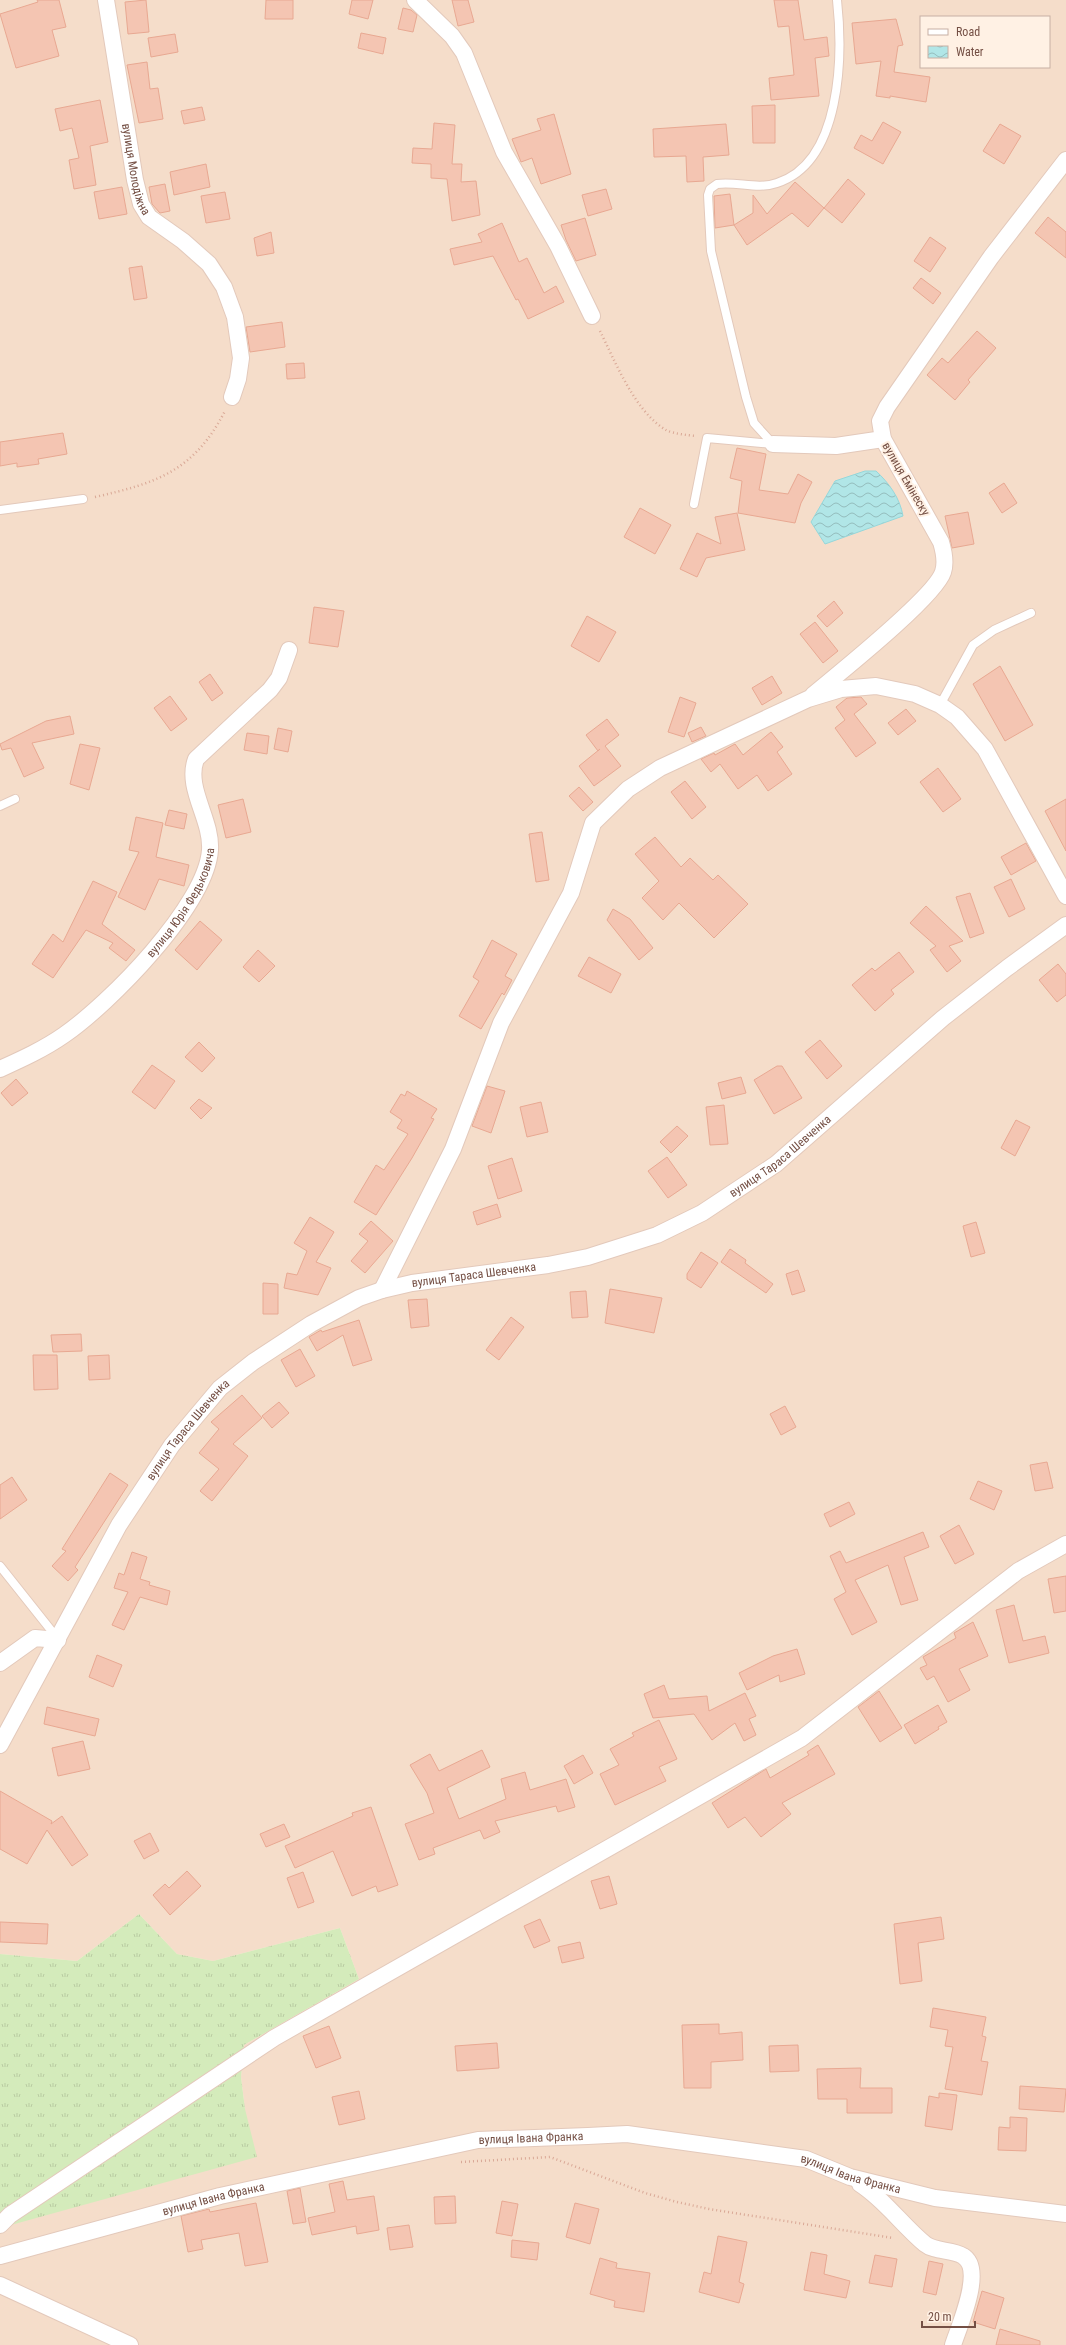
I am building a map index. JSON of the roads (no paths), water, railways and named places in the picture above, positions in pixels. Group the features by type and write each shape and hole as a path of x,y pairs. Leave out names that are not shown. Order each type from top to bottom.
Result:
{"street":[{"name":"вулиця Молодіжна","path":"106,0 135,180 141,204 154,223 183,241 210,264 224,287 235,317 241,358 238,379 232,397"},
{"path":"415,0 452,36 464,53 504,152 558,246 592,316"},
{"name":"вулиця Емінеску","path":"808,699 916,605 943,573 944,561 941,542 882,439 880,421 887,407 991,257 1066,160"},
{"path":"773,444 836,446 882,439"},
{"name":"вулиця Юрія Федьковича","path":"0,1069 48,1045 98,1010 136,968 186,907 197,889 210,851 205,817 193,784 192,774 196,759 270,690 279,678 289,650"},
{"path":"382,1290 453,1149 504,1018 571,893 593,823 628,789 660,768 808,699 842,689 876,686 915,694 940,705 956,717 985,749 1066,896"},
{"name":"вулиця Тараса Шевченка","path":"0,1745 119,1525 172,1445 220,1388 253,1362 311,1324 359,1298 382,1290 412,1283 548,1265 588,1257 657,1235 702,1213 776,1164 948,1014 1066,925"},
{"path":"0,2225 10,2215 274,2038 802,1738 1018,1571 1066,1544"},
{"path":"0,1663 35,1638 58,1640"},
{"name":"вулиця Івана Франка","path":"0,2256 220,2196 478,2140 627,2134 806,2159 850,2177 935,2198 1066,2214"},
{"path":"850,2177 875,2193 925,2244 962,2255 968,2261 972,2271 971,2285 953,2345"},
{"path":"0,2285 130,2345"}],"lane":[{"path":"773,444 754,423 746,396 711,251 708,195 710,189 717,184 756,187 777,184 801,168 816,150 828,124 837,85 839,65 837,0"},
{"path":"694,504 707,438 773,444"},
{"path":"0,510 83,500"},
{"path":"940,705 973,645 994,630 1031,613"},
{"path":"0,806 15,799"},
{"path":"0,1566 58,1640"}],"water":[{"path":"865,471 876,471 885,481 897,497 903,516 825,544 811,522 835,481"}]}
